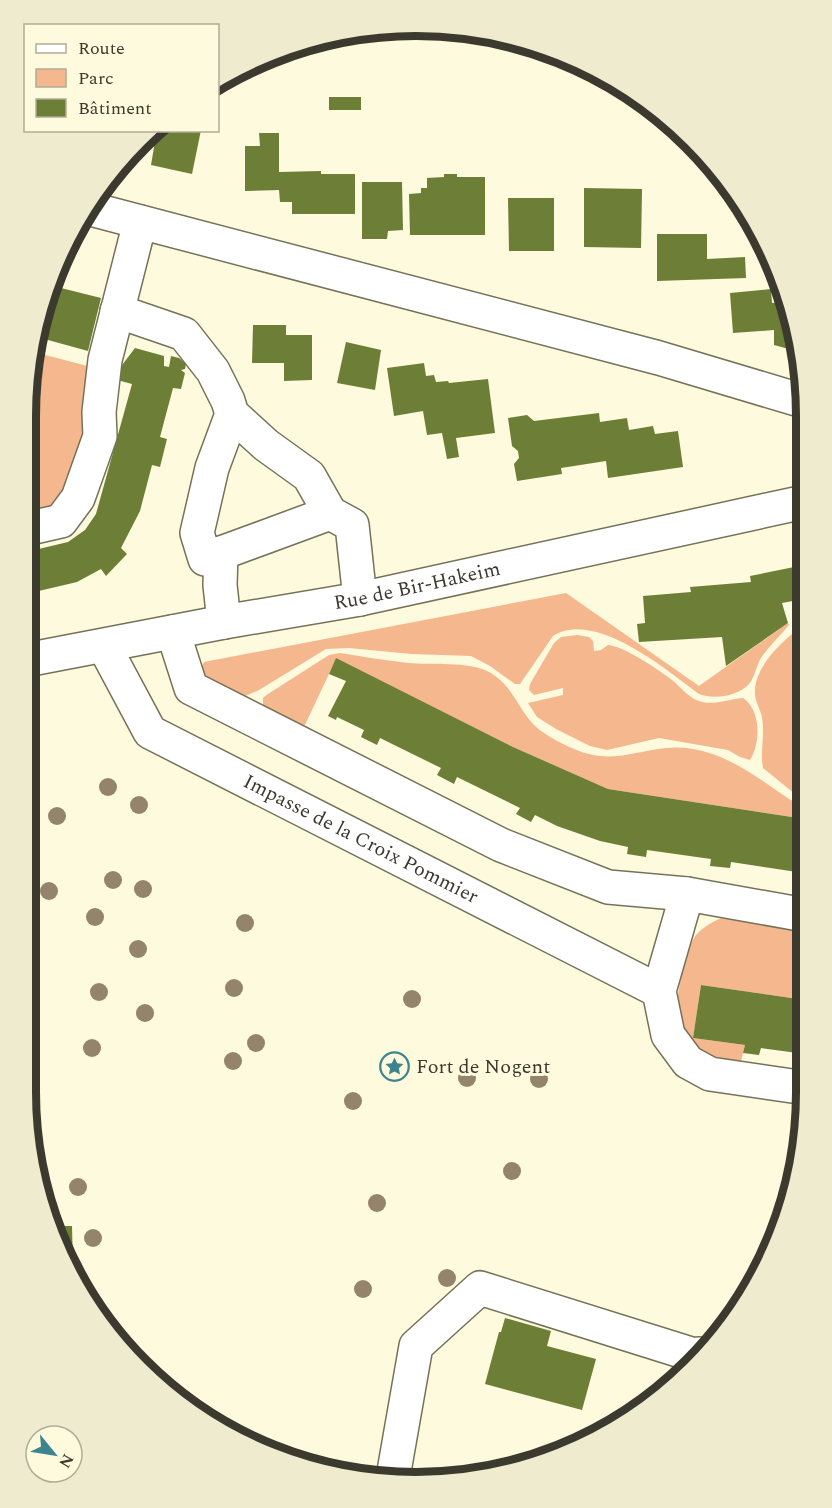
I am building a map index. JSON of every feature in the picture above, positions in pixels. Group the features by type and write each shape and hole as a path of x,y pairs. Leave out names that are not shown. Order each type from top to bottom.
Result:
{"street":[{"path":"97,211 659,358 795,400"},
{"path":"36,527 61,521 78,498 100,436 99,412 105,360 140,222"},
{"path":"117,311 184,334 213,371 232,414 267,445 309,476 330,513 352,525 360,598"},
{"path":"232,414 212,468 197,533 205,558 330,513"},
{"name":"Rue de Bir-Hakeim","path":"36,658 360,598 796,504"},
{"path":"221,553 220,585 224,622"},
{"path":"173,632 191,688 501,845 608,887 687,894 796,913"},
{"name":"Impasse de la Croix Pommier","path":"104,646 150,732 659,992"},
{"path":"687,894 659,992 668,1035 688,1062 710,1074 796,1087"},
{"path":"394,1471 416,1347 480,1288 691,1354"}],"green space":[{"path":"41,354 91,367 90,421 64,502 36,513 36,416"},
{"path":"566,593 699,686 788,623 789,625 767,649 749,684 739,691 719,697 699,694 650,658 609,636 589,630 570,630 553,636 520,684 515,684 471,656 412,654 349,648 326,649 259,690 243,697 203,676 200,670 204,662"},
{"path":"796,631 796,794 763,768 763,723 755,695 756,684 764,664"},
{"path":"577,635 589,637 593,641 594,651 601,650 608,645 632,654 676,683 697,701 712,703 743,698 749,703 756,718 756,745 750,760 728,750 659,738 607,750 590,746 537,717 528,703 563,695 563,688 534,695 529,690 530,684 554,643 561,637"},
{"path":"340,653 408,663 471,666 489,672 497,677 514,696 533,724 565,745 585,753 606,756 666,748 700,750 716,755 732,762 796,802 796,818 608,789 513,747 336,659 303,729 263,707 263,698 268,694 329,655"},
{"path":"724,917 796,923 796,999 701,985 693,1038 745,1045 740,1065 715,1060 692,1051 677,1016 679,987 692,941 702,929"}],"building":[{"path":"329,97 361,97 361,110 329,110"},
{"path":"163,132 201,132 192,174 151,165 155,139"},
{"path":"259,133 279,133 279,172 321,171 321,174 355,174 355,214 292,214 292,202 280,202 279,190 245,191 245,146 260,146"},
{"path":"444,174 457,174 457,177 485,177 485,235 410,235 409,194 421,193 421,188 427,188 427,178 444,177"},
{"path":"362,182 402,182 403,230 388,231 387,239 362,239"},
{"path":"584,188 642,189 641,248 584,247"},
{"path":"508,198 554,198 554,251 509,251"},
{"path":"657,234 707,234 707,259 745,257 746,278 657,281"},
{"path":"59,287 101,298 88,351 44,339"},
{"path":"771,289 772,303 779,303 790,349 774,345 774,330 733,333 730,293"},
{"path":"253,325 286,325 286,335 312,335 312,380 284,381 284,363 252,363"},
{"path":"346,342 381,350 375,390 337,383"},
{"path":"135,348 164,356 164,366 169,367 171,356 179,358 186,364 185,369 181,370 185,373 181,389 173,388 160,437 167,439 160,467 152,465 140,511 121,548 127,554 106,576 101,569 77,582 36,592 36,550 68,542 85,530 96,514 132,384 117,380 116,373"},
{"path":"424,363 426,376 434,375 436,382 488,379 495,433 456,438 459,457 447,459 442,433 427,435 423,411 394,416 387,368"},
{"path":"599,413 600,422 627,418 629,430 653,426 655,434 678,431 683,467 608,478 606,461 561,468 562,474 517,481 514,464 519,458 518,451 512,446 508,418 527,415 534,421"},
{"path":"796,567 796,600 782,603 788,623 726,666 722,637 639,642 637,624 645,623 643,596 691,592 690,587 751,582 750,576"},
{"path":"336,658 513,747 608,789 796,818 796,872 731,862 730,868 710,866 711,859 647,850 646,857 627,854 628,847 600,841 557,826 535,815 531,822 516,814 520,808 457,777 454,784 437,775 441,768 380,738 377,745 361,737 364,730 337,717 336,720 328,716 346,681 329,674"},
{"path":"701,985 796,999 796,1053 761,1048 759,1055 743,1053 745,1045 693,1038"},
{"path":"61,1226 72,1226 73,1255"},
{"path":"505,1318 551,1331 547,1346 596,1359 582,1410 485,1384"}],"place":[{"name":"Fort de Nogent","path":"395,1067"}]}
